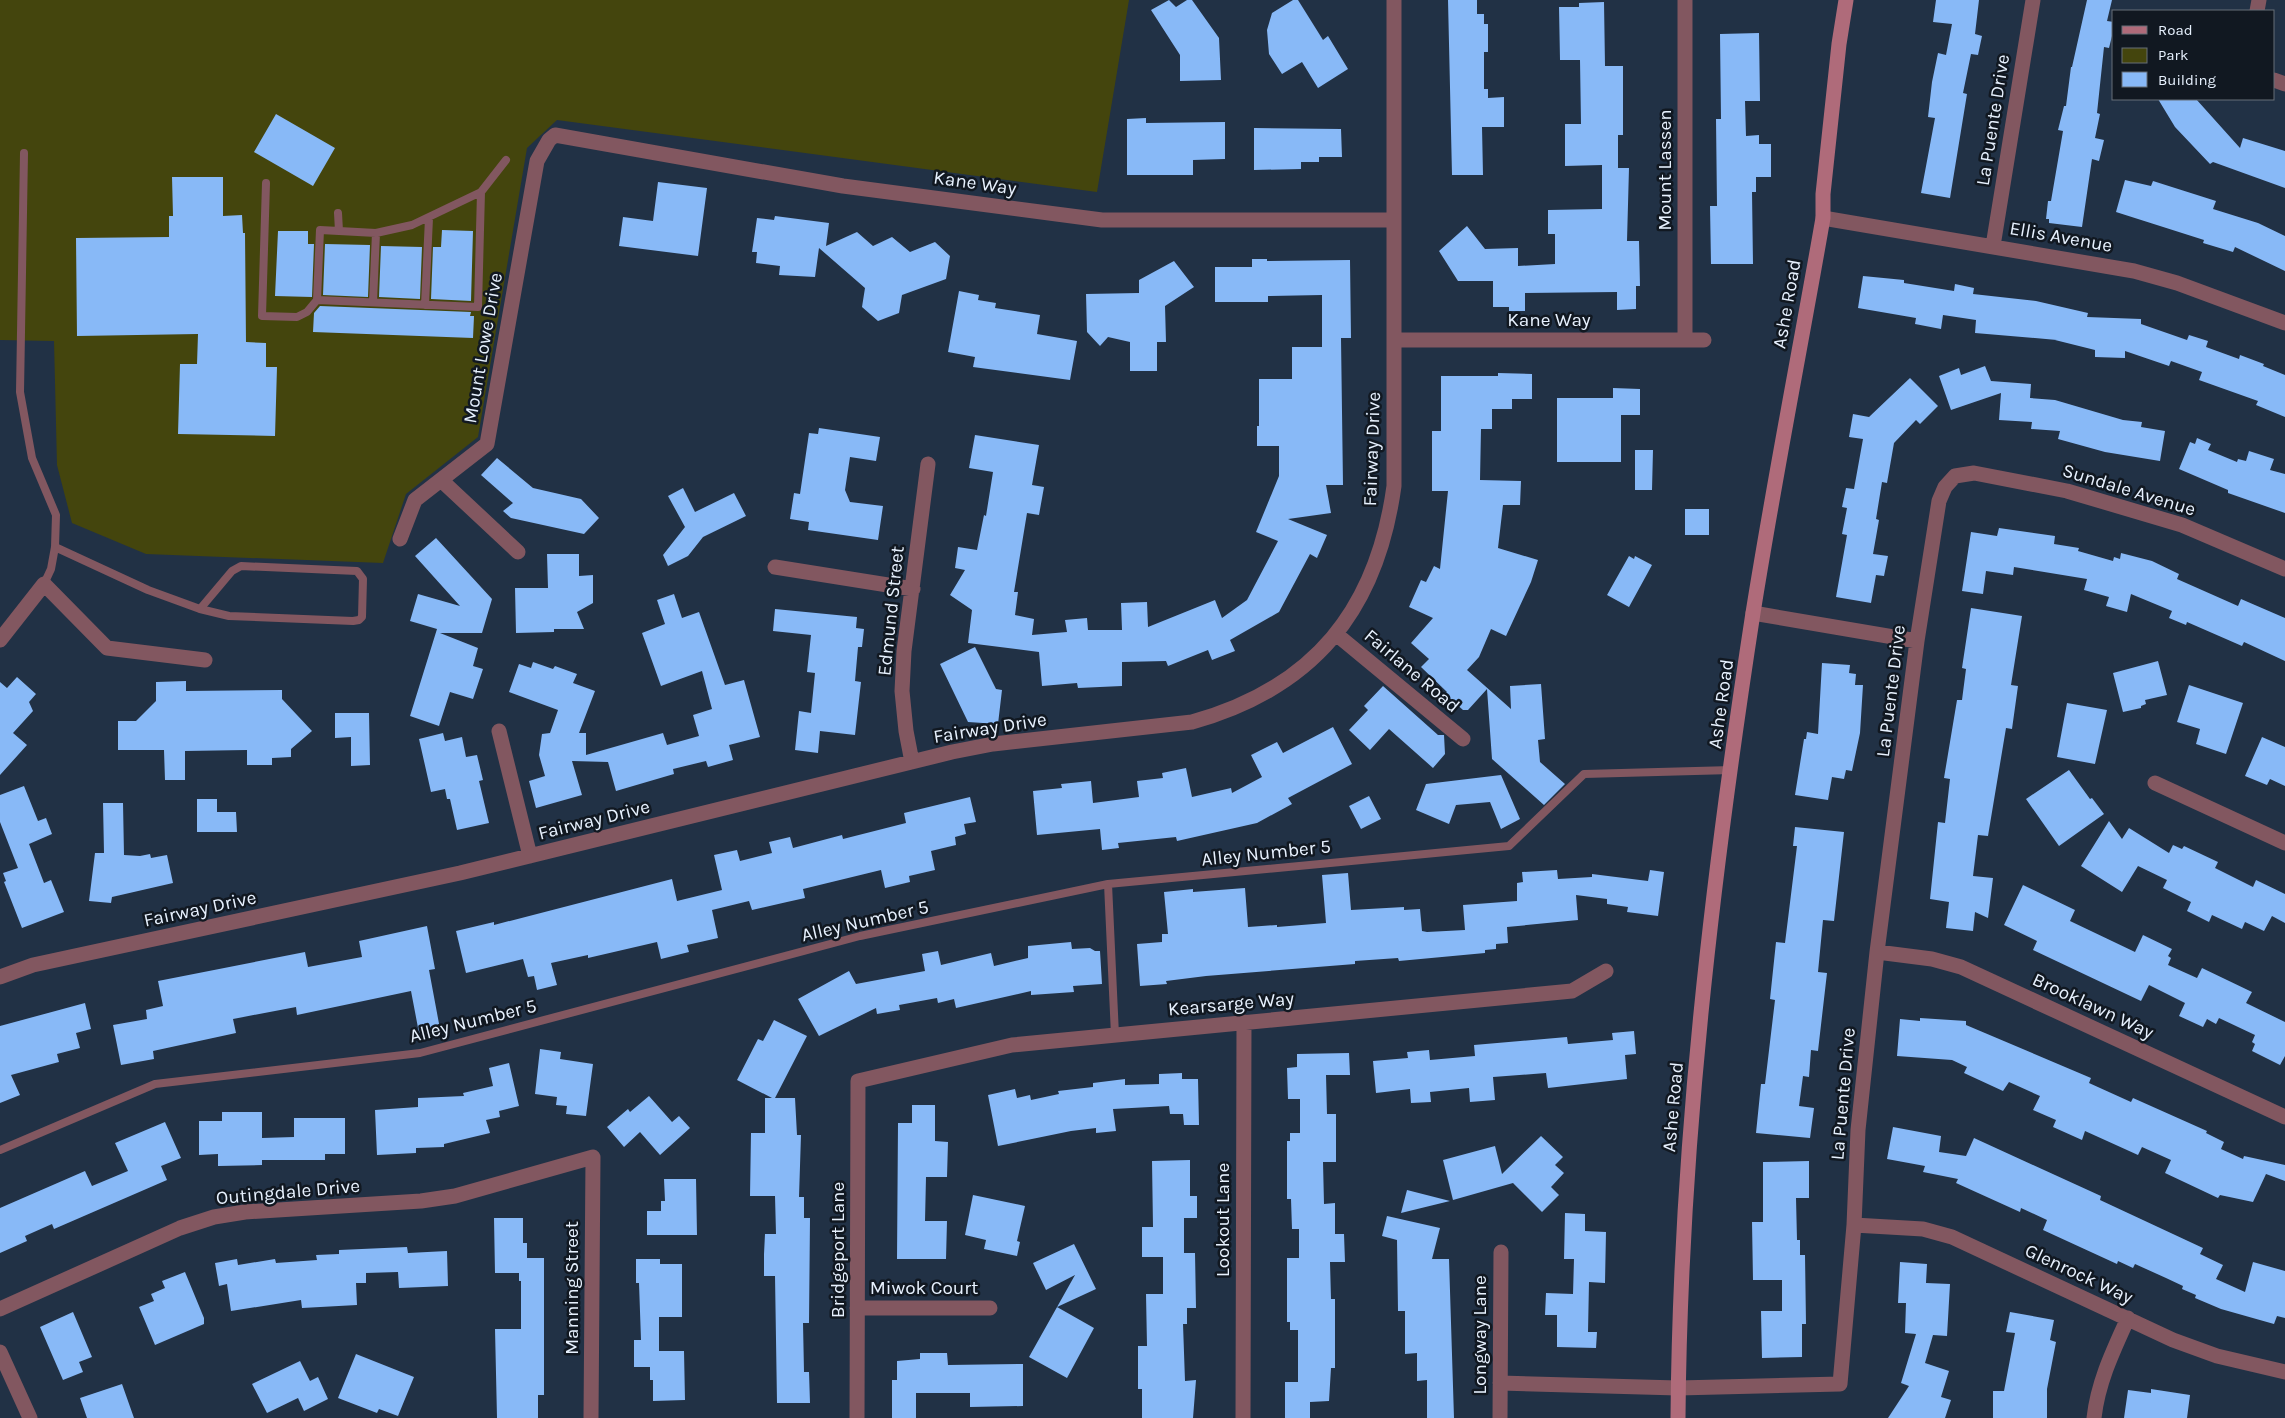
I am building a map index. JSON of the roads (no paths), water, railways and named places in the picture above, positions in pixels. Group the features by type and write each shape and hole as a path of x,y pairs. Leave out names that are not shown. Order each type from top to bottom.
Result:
{"street":[{"name":"Fairway Drive","path":"0,977 33,965 460,874 912,762 993,744 1161,727 1223,713 1256,699 1286,680 1311,660 1336,634 1367,585 1380,556 1389,522 1394,486 1394,0"},
{"name":"Mount Lassen","path":"1685,0 1685,340"},
{"name":"Ashe Road","path":"1678,1418 1692,1119 1708,940 1753,614 1823,218 1823,194 1846,0"},
{"name":"La Puente Drive","path":"1993,246 2033,0"},
{"name":"Kane Way","path":"555,135 843,186 1102,220 1394,220"},
{"name":"Mount Lowe Drive","path":"400,539 415,500 487,444 537,161 549,140 555,135"},
{"name":"Ellis Avenue","path":"1823,218 2134,270 2177,283 2285,323"},
{"name":"Kane Way","path":"1394,340 1704,340"},
{"name":"Edmund Street","path":"912,762 906,731 902,691 904,651 928,464"},
{"name":"Sundale Avenue","path":"1956,476 1974,473 2068,490 2182,525 2285,569"},
{"name":"La Puente Drive","path":"1500,1383 1678,1388 1840,1384 1854,1226 1858,1130 1917,641 1939,501 1945,487 1956,476"},
{"path":"441,480 518,552"},
{"path":"775,567 913,588"},
{"path":"0,640 44,584 107,648 205,660"},
{"path":"1753,614 1917,641"},
{"name":"Fairlane Road","path":"1336,634 1463,739"},
{"path":"499,731 530,856"},
{"path":"2155,783 2285,844"},
{"name":"Brooklawn Way","path":"1878,952 1932,959 1961,967 2285,1117"},
{"name":"Kearsarge Way","path":"858,1081 1012,1045 1572,991 1606,971"},
{"name":"Lookout Lane","path":"1243,1418 1244,1022"},
{"name":"Bridgeport Lane","path":"857,1418 858,1081"},
{"name":"Outingdale Drive","path":"0,1309 180,1228 214,1217 245,1212 422,1201 455,1196 592,1157"},
{"name":"Manning Street","path":"591,1418 592,1157"},
{"name":"Glenrock Way","path":"1854,1226 1924,1229 1952,1237 2128,1318 2217,1356 2285,1372"},
{"name":"Longway Lane","path":"1500,1252 1500,1418"},
{"name":"Miwok Court","path":"858,1308 990,1308"},
{"path":"2094,1418 2096,1397 2104,1371 2128,1318"},
{"path":"0,1352 30,1418"}],"lane":[{"path":"24,153 20,392 32,458 56,514 52,569 44,584"},
{"path":"266,183 262,316 298,317 307,312 317,300 320,230 376,233 412,225 481,192 506,160"},
{"path":"317,300 478,307 481,192"},
{"path":"338,213 339,230"},
{"path":"425,305 429,218"},
{"path":"373,302 376,233"},
{"path":"55,547 148,590 200,609 230,616 359,620 362,617 364,580 357,571 241,566 232,571 200,609"},
{"name":"Alley Number 5","path":"0,1150 155,1084 420,1053 860,936 1108,884 1509,846 1584,774 1732,770"},
{"path":"1108,884 1115,1035"}]}
